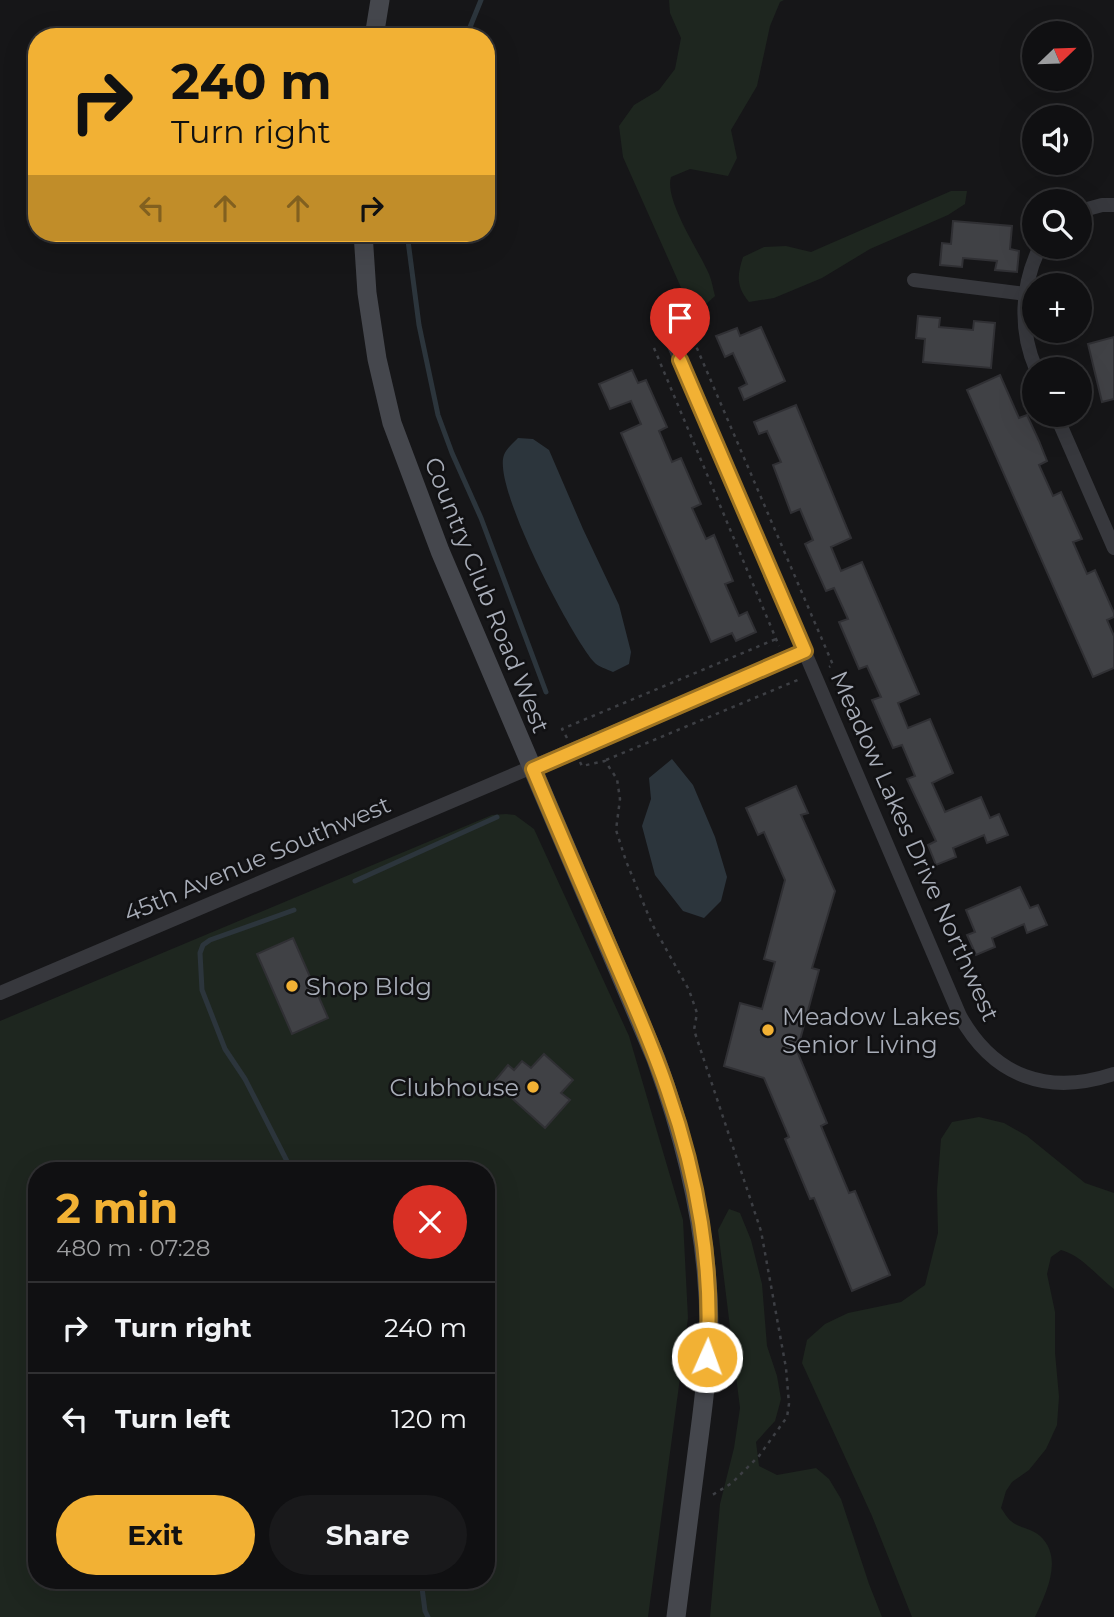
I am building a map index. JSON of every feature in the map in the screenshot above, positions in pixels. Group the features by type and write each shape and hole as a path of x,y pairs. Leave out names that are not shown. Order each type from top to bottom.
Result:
{"main road":[{"path":"375,28 380,0"},
{"name":"Country Club Road West","path":"364,242 377,359 392,423 440,551 656,1059 687,1158 707,1273 709,1337 704,1399 676,1617"}],"street":[{"path":"1092,208 1114,205"},
{"path":"914,280 1022,294"},
{"name":"Meadow Lakes Drive Northwest","path":"670,336 955,1003 972,1037 998,1062 1014,1072 1033,1078 1073,1084 1114,1074"},
{"path":"1061,427 1114,548"},
{"name":"45th Avenue Southwest","path":"0,993 309,860 533,769 805,651"}],"path":[{"path":"690,332 833,665"},
{"path":"654,348 776,639 562,729 582,766 605,761 794,681"},
{"path":"605,761 617,779 620,799 616,830 626,861 652,924 689,990 697,1013 694,1030 761,1231 786,1368 789,1404 787,1417 777,1433 759,1457 732,1483 721,1492 690,1507"}],"shaded area":[{"path":"669,0 784,0 780,2 770,26 757,86 731,130 737,158 728,176 690,169 671,177 670,187 677,212 712,282 715,296 704,306 687,301 623,157 619,126 634,105 659,90 675,69 681,38 670,13"},
{"path":"951,191 967,191 965,204 948,215 870,249 822,278 774,298 749,302 742,291 739,275 743,257 764,247 786,246 811,252"},
{"path":"518,438 533,439 549,450 619,605 631,652 629,664 613,672 596,664 583,647 552,593 521,527 503,472 504,455"},
{"path":"672,759 693,785 715,837 727,877 721,901 704,918 683,911 655,875 642,826 651,799 649,778"},
{"path":"492,815 515,815 534,829 629,1036 683,1220 688,1318 648,1617 0,1617 0,1021"},
{"path":"979,1117 1004,1123 1027,1136 1085,1183 1114,1193 1114,1289 1082,1261 1068,1253 1061,1250 1051,1257 1047,1274 1055,1312 1059,1397 1057,1425 1046,1449 1029,1470 1012,1482 1001,1508 1014,1523 1040,1536 1051,1555 1051,1576 1035,1617 912,1617 872,1516 802,1363 807,1340 825,1324 848,1313 901,1302 925,1285 938,1233 937,1190 941,1139 952,1122"},
{"path":"729,1209 740,1213 751,1240 762,1284 767,1346 781,1399 775,1421 756,1442 759,1466 777,1475 816,1468 829,1479 841,1499 882,1617 710,1617 720,1504 734,1448 740,1408 718,1230"}],"building":[{"path":"953,221 1012,226 1010,249 1019,251 1017,272 995,270 997,261 963,258 962,267 940,265 942,243 951,244"},
{"path":"918,316 940,318 939,327 973,330 974,321 995,323 991,368 923,362 925,339 916,338"},
{"path":"761,327 785,381 744,400 739,388 747,384 733,353 725,357 716,336 737,328 740,336"},
{"path":"1114,337 1114,399 1102,402 1088,344"},
{"path":"632,370 638,383 646,380 667,427 659,431 672,462 681,458 701,504 692,508 706,539 714,535 733,581 725,584 739,616 747,612 756,632 736,641 732,633 711,642 621,433 641,424 631,401 610,409 599,384"},
{"path":"1000,375 1019,418 1022,417 1022,427 1033,427 1047,461 1039,465 1053,496 1061,492 1082,539 1073,542 1087,574 1095,570 1114,613 1114,617 1107,620 1114,636 1114,668 1093,677 967,390"},
{"path":"796,405 851,538 831,547 841,571 862,562 919,694 898,703 908,728 930,719 953,773 932,783 945,812 981,797 990,818 999,814 1008,835 987,843 984,835 953,848 956,857 936,865 928,845 936,841 907,779 915,776 902,745 893,748 872,700 881,697 867,666 859,669 839,622 848,619 834,588 826,591 805,544 813,540 800,509 791,513 773,465 781,462 767,431 759,434 754,422"},
{"name":"Meadow Lakes Senior Living","path":"796,786 808,813 801,815 835,891 812,968 819,970 797,1051 827,1123 821,1126 849,1193 855,1191 890,1275 852,1291 814,1198 810,1199 785,1139 789,1137 764,1078 724,1066 740,1003 762,1009 775,962 764,959 785,880 764,832 758,835 746,808"},
{"path":"1020,887 1030,908 1038,905 1047,925 1027,933 1024,924 992,938 995,947 976,955 967,935 975,932 966,910"},
{"name":"Shop Bldg","path":"293,938 328,1018 292,1034 257,954"},
{"name":"Clubhouse","path":"544,1054 573,1080 561,1093 570,1100 545,1128 494,1082 508,1065 514,1070 522,1061 531,1068"}],"waterway":[{"path":"470,28 481,0"},
{"path":"408,242 419,325 438,415 481,518 546,692"},
{"path":"355,881 497,817"},
{"path":"287,1162 245,1079 225,1049 202,990 200,953 203,945 210,940 294,910"},
{"path":"422,1589 428,1617"}],"place":[{"name":"Shop Bldg","path":"292,986"},
{"name":"Meadow Lakes Senior Living","path":"768,1030"},
{"name":"Clubhouse","path":"533,1087"}],"route":[{"path":"680,360 805,651 533,769 669,1094 687,1158 707,1273 707,1357"}]}
